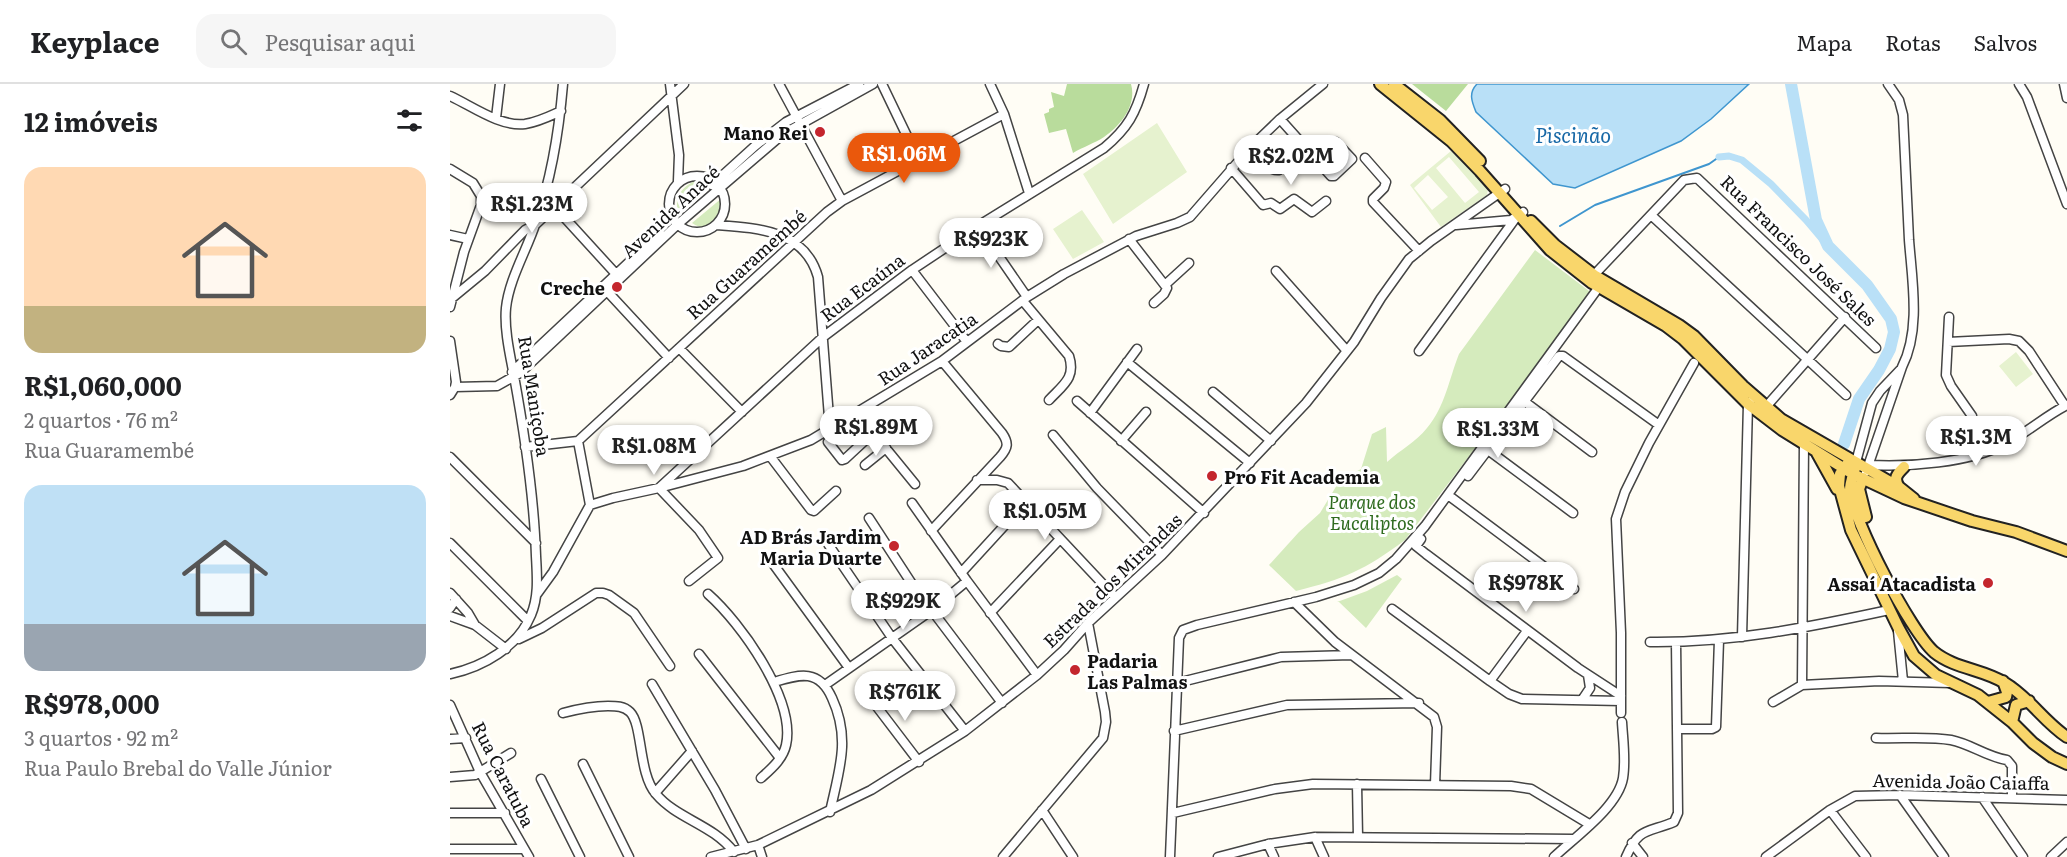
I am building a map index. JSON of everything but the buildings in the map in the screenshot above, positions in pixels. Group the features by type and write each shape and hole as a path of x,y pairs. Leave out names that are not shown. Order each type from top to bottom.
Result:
{"main road":[{"path":"1380,84 1446,136 1502,191"},
{"path":"1394,84 1454,132 1543,245 1581,276 1666,326 1763,411 1804,443 1843,468 1863,471 1899,487 1921,505"},
{"path":"1519,216 1594,275 1694,336 1751,400"},
{"path":"1763,411 1855,461 1884,490 1921,505 2016,532 2067,551"},
{"path":"1816,450 1841,497"},
{"path":"1855,461 1843,468 1839,480 1841,497 1851,530 1914,657 1936,675 1969,689 1988,702 2033,743 2052,757 2067,764"},
{"path":"1899,487 1896,483 1896,475 1904,467"},
{"path":"1863,471 1859,489 1870,530 1871,544 1895,594 1928,645 1951,663 2002,681 2029,701 2067,737"},
{"path":"1988,702 2006,697 2007,692 2002,681"},
{"path":"2012,722 2016,705 2029,701"}],"street":[{"path":"496,118 500,84"},
{"name":"Rua Maniçoba","path":"450,674 473,667 506,649 516,640 528,621 537,594 536,543 530,472 506,307 543,202 553,162 563,84"},
{"path":"670,84 679,155 678,182 669,197 669,206 676,222 691,232 700,232 716,225 746,227 773,233 794,241 809,255 816,269 819,277 830,430"},
{"path":"451,303 525,230 536,224 553,205 684,84"},
{"path":"780,84 843,201"},
{"name":"Avenida Anacé","path":"453,391 490,387 505,382 718,184 799,120 859,84"},
{"name":"Avenida Anacé","path":"799,120 873,84"},
{"path":"882,84 919,161"},
{"path":"990,84 1004,114 1029,193"},
{"name":"Rua Ecaúna","path":"659,488 823,337 912,270 1117,138 1137,110 1144,84"},
{"name":"Rua Jaracatia","path":"590,506 770,456 830,430 942,361 1025,299 1129,239 1190,217 1251,147 1280,119 1323,84"},
{"path":"1888,84 1901,105 1903,116 1913,299 1911,345 1863,471 1970,456 2002,445 2066,405 2029,351 2019,341 2009,339 1948,342"},
{"path":"2019,84 2027,97 2067,204"},
{"path":"2066,84 2067,98"},
{"path":"450,96 496,118 517,124 527,124 561,111"},
{"name":"Rua Guaramembé","path":"578,441 794,241 843,201 1004,114"},
{"path":"1280,119 1317,159"},
{"path":"1251,147 1264,163 1275,171 1280,170 1294,153"},
{"path":"679,155 690,176"},
{"path":"1365,158 1386,182 1373,202 1419,251"},
{"path":"1231,168 1263,205 1271,203 1280,208 1294,199 1312,212 1326,201"},
{"path":"450,170 472,183 481,196 481,205 468,239 451,303"},
{"path":"678,182 690,176 704,176 718,184 726,201 724,214 716,225"},
{"name":"Rua Francisco José Sales","path":"1651,215 1684,180 1697,178 1876,348"},
{"name":"Estrada dos Mirandas","path":"711,857 746,849 830,812 872,790 965,731 1037,675 1088,623 1204,513 1319,388 1347,351 1400,269 1419,251 1502,191"},
{"path":"543,202 553,205 616,274"},
{"path":"724,214 746,227"},
{"path":"1594,275 1651,215 1846,395"},
{"path":"1419,351 1519,216"},
{"name":"Estrada dos Mirandas","path":"1456,225 1519,216"},
{"name":"Avenida Anacé","path":"605,289 616,274 676,222"},
{"path":"978,226 1038,320 1069,356 1072,372 1070,378 1049,400"},
{"path":"450,235 468,239"},
{"path":"516,240 532,235"},
{"path":"1129,239 1166,284 1166,291 1154,303"},
{"path":"516,240 523,243 525,253"},
{"path":"1166,284 1189,263"},
{"path":"912,270 968,342"},
{"path":"1276,271 1347,351"},
{"path":"605,289 669,358"},
{"path":"1170,857 1179,638 1183,630 1354,585 1379,573 1396,559 1425,526 1596,291"},
{"path":"1763,411 1845,317"},
{"path":"1949,317 1946,368 1948,380 1972,416"},
{"path":"998,344 1009,347 1038,320"},
{"path":"450,341 453,391"},
{"path":"679,348 742,412"},
{"path":"1090,413 1137,349"},
{"path":"1621,698 1527,631 1416,546 1561,355 1659,425"},
{"path":"931,531 1007,450 1007,442 942,361"},
{"path":"1127,362 1250,463"},
{"path":"1554,857 1613,801 1623,778 1616,519 1625,492 1694,363"},
{"path":"1855,461 1872,403 1902,367"},
{"path":"1880,391 1890,392 1891,398"},
{"path":"1213,392 1271,441"},
{"path":"1742,638 1751,400"},
{"path":"1077,401 1204,513"},
{"path":"1525,402 1592,452"},
{"path":"1121,441 1146,412"},
{"path":"857,413 915,484"},
{"path":"828,442 842,460 846,459 873,433"},
{"path":"1053,435 1097,489 1162,555"},
{"path":"525,447 578,441 590,506 553,572 537,594"},
{"path":"1802,685 1804,443"},
{"path":"865,465 886,448"},
{"path":"1488,450 1573,513"},
{"path":"770,456 811,510 814,511 836,491"},
{"path":"450,457 536,543"},
{"path":"977,480 1005,482 1115,597"},
{"path":"659,488 699,530 718,558 689,581"},
{"path":"1452,498 1574,590"},
{"path":"961,573 1026,502"},
{"path":"912,503 1037,675"},
{"path":"869,518 899,565 1002,703"},
{"path":"990,613 1060,539"},
{"path":"826,541 892,638 965,731"},
{"path":"450,543 528,621"},
{"path":"774,565 849,668"},
{"path":"825,685 932,610 967,581"},
{"path":"516,640 542,628 596,593 603,593 630,609 642,622 670,666"},
{"path":"708,594 737,626 774,682 787,730 785,747 780,759 761,778"},
{"path":"450,608 453,596"},
{"path":"453,596 468,613 475,626"},
{"path":"1294,602 1352,655 1419,703 1434,717 1436,722 1435,785"},
{"path":"1392,609 1509,694 1522,699 1621,698"},
{"path":"1650,642 1742,638 1802,629 1889,610"},
{"path":"450,616 475,626 506,649"},
{"path":"1003,857 1103,738 1105,712 1088,623"},
{"path":"1898,627 1903,681"},
{"path":"1490,681 1527,631"},
{"path":"1677,729 1716,727 1719,640"},
{"path":"1626,857 1632,843 1646,831 1674,822 1677,817 1679,808 1676,642"},
{"path":"699,654 780,759"},
{"path":"1177,683 1281,657 1352,655"},
{"path":"1582,700 1590,688 1588,675"},
{"path":"774,682 798,676 813,677 825,685 839,717 844,745 830,812"},
{"path":"1773,702 1802,685 1903,681 1953,683"},
{"path":"652,684 746,849"},
{"path":"871,699 919,762"},
{"path":"1174,731 1287,705 1419,703"},
{"name":"Rua Caratuba","path":"450,705 480,772 526,853"},
{"path":"563,714 582,708 603,706 620,707 629,711 635,722 646,776 655,793 668,805 720,837 734,852"},
{"path":"450,739 465,738"},
{"path":"1876,738 1950,740 1972,747 1994,758 2007,760 2012,766 2012,798"},
{"path":"655,793 692,751"},
{"path":"450,777 467,776 480,772 511,753"},
{"path":"583,764 629,857"},
{"path":"540,779 580,857"},
{"path":"1173,813 1275,789 1313,784 1511,786 1531,789 1589,824"},
{"path":"1357,784 1358,837"},
{"path":"1900,795 1944,857"},
{"name":"Avenida João Caiaffa","path":"1766,857 1830,810 1855,796 1900,795 2067,800"},
{"path":"1982,797 2023,857"},
{"path":"1042,810 1073,857"},
{"path":"1830,810 1866,857"},
{"path":"450,813 505,813"},
{"path":"1221,857 1268,844 1316,837 1573,839"},
{"path":"1316,837 1324,857"},
{"path":"2050,857 2067,842"},
{"path":"1632,843 1643,857"},
{"path":"758,844 762,857"},
{"path":"1268,844 1274,857"},
{"path":"450,849 526,853"}],"green space":[{"path":"1067,84 1131,84 1132,92 1130,107 1116,127 1100,139 1073,153 1066,129 1049,133 1044,114 1054,107 1051,92 1064,96"},
{"path":"1412,84 1468,84 1446,111"},
{"path":"1157,123 1187,172 1113,224 1083,174"},
{"path":"1451,151 1488,189 1487,195 1441,227 1410,185","holes":["1449,157 1479,192 1465,203 1436,168","1428,175 1448,197 1432,210 1414,188"]},
{"path":"694,181 712,184 679,214 677,204 679,194"},
{"path":"722,198 724,214 717,222 706,227 692,223"},
{"path":"1082,210 1104,242 1073,259 1053,229"},
{"name":"Parque dos Eucaliptos","path":"1535,250 1593,294 1405,540 1366,566 1328,582 1296,591 1269,565 1320,513 1340,480 1361,469 1372,434 1386,427 1387,462 1427,428 1442,402 1459,354"},
{"path":"2016,352 2033,374 2016,387 1999,366"},
{"name":"Parque dos Eucaliptos","path":"1397,575 1402,579 1366,628 1337,602 1367,591"}],"water":[{"name":"Piscinão","path":"1477,84 1749,84 1711,119 1681,141 1575,188 1553,184 1476,112 1472,94"}],"waterway":[{"path":"1791,84 1816,220 1828,246 1867,285 1891,319 1894,332 1890,349 1859,399 1844,444"},
{"path":"1719,157 1729,156 1742,160 1771,184 1828,246"},
{"path":"1560,226 1595,205 1709,164 1719,157"}],"place":[{"name":"Mano Rei","path":"820,132"},
{"name":"Creche","path":"617,287"},
{"name":"Pro Fit Academia","path":"1212,476"},
{"name":"AD Brás Jardim Maria Duarte","path":"894,546"},
{"name":"Assaí Atacadista","path":"1988,583"},
{"name":"Padaria Las Palmas","path":"1075,670"}]}
